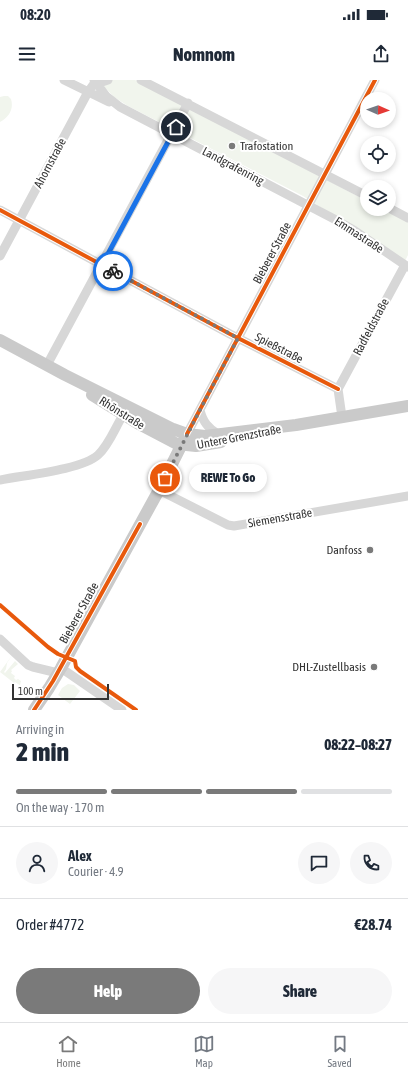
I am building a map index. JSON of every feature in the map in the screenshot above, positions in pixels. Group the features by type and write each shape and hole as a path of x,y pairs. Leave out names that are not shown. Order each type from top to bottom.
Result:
{"main road":[{"name":"Rhönstraße","path":"0,340 47,366 173,429 184,440"},
{"name":"Rhönstraße","path":"65,375 123,415 172,442 184,440"},
{"name":"Untere Grenzstraße","path":"184,440 218,434 296,425 408,406"},
{"name":"Untere Grenzstraße","path":"184,440 191,446 205,445 248,437 296,425"},
{"name":"Bieberer Straße","path":"34,710 60,670 160,490 184,440"}],"street":[{"name":"Landgrafenring","path":"64,80 116,104 309,206"},
{"name":"Ahornstraße","path":"0,256 88,92 95,82 108,80"},
{"path":"141,80 360,192"},
{"name":"Bieberer Straße","path":"184,440 375,80"},
{"name":"Landgrafenring","path":"95,82 106,96 116,104"},
{"path":"47,366 188,103"},
{"name":"Emmastraße","path":"309,206 351,228 406,266"},
{"name":"Spießstraße","path":"0,210 238,338 338,389"},
{"path":"396,212 408,218"},
{"name":"Radfeldstraße","path":"338,389 406,266"},
{"path":"338,389 342,417"},
{"path":"200,410 202,420 206,426 218,434"},
{"path":"0,480 75,466 87,462 103,450 123,415"},
{"name":"Siemensstraße","path":"160,490 228,525 234,526 408,496"},
{"path":"0,640 33,668 60,670 122,710"}],"shaded area":[{"path":"98,80 135,80 360,197 360,216 396,216 408,222 408,255 405,261 303,196 128,106 114,97"},
{"path":"8,96 11,99 12,106 6,118 0,122 0,97"},
{"path":"13,654 7,663 4,672 5,673 15,661 18,664 11,670 11,673 15,676 14,678 16,680 18,679 21,681 21,686 15,682 14,683 0,672"},
{"path":"68,684 74,685 80,691 70,704 58,695 62,688"}],"cycle path":[{"path":"187,434 375,80"},
{"path":"0,210 230,334 338,389"},
{"path":"34,710 53,681 140,524"},
{"path":"0,605 48,647 58,654 75,661 76,667 80,671 136,710"}],"way so far":[{"path":"113,271 238,338 165,478"}],"place":[{"name":"Trafostation","path":"232,146"},
{"name":"REWE To Go","path":"165,478"},
{"name":"Danfoss","path":"370,550"},
{"name":"DHL-Zustellbasis","path":"374,667"}],"route":[{"path":"113,271 102,265 176,127"}]}
